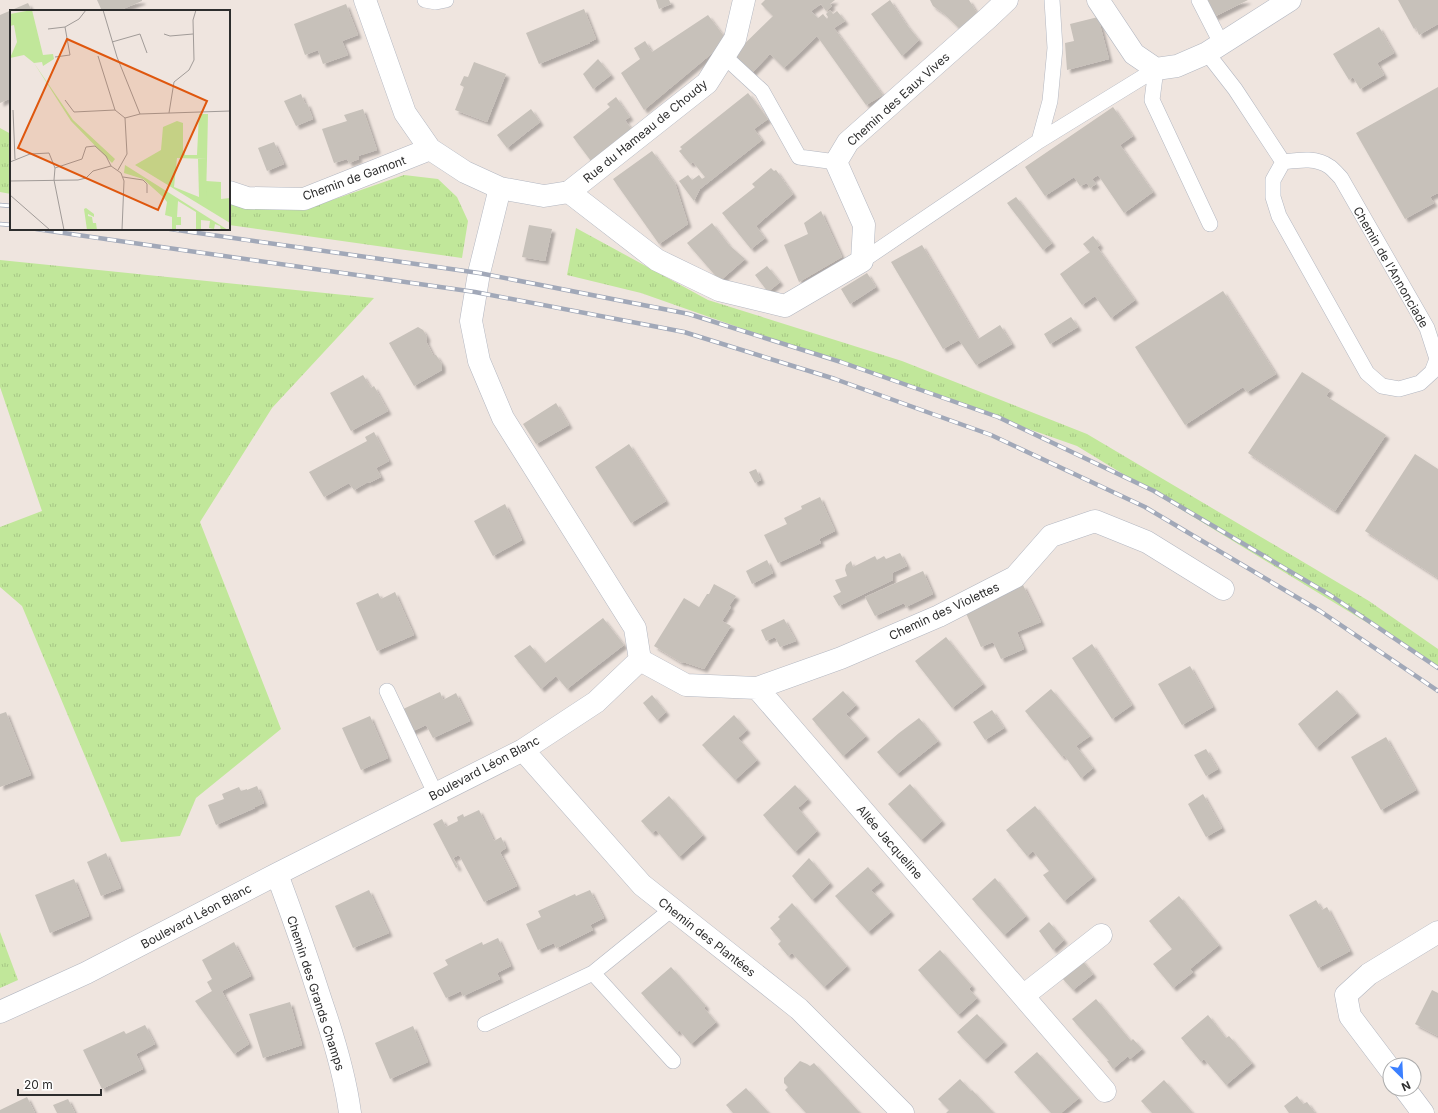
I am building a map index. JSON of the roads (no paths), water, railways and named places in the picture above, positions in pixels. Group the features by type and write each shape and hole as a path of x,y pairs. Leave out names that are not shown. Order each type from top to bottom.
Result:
{"street":[{"path":"365,0 405,113 430,149 465,172 500,188 544,196 569,192 657,260 719,290 784,306 862,261 864,225 836,162"},
{"name":"Rue du Hameau de Choudy","path":"569,192 707,83 735,40 744,0"},
{"name":"Chemin des Eaux Vives","path":"836,162 848,142 1007,0"},
{"path":"1098,0 1134,54 1156,69 1177,66 1214,48 1290,0"},
{"name":"Chemin de Gamont","path":"230,192 247,198 304,199 430,149"},
{"path":"500,188 479,273 471,321 479,361 504,418 635,628 640,660"},
{"name":"Chemin des Violettes","path":"640,660 686,685 757,688 841,658 939,616 1015,577 1051,536 1095,521 1147,542 1223,589"},
{"name":"Boulevard Léon Blanc","path":"0,1012 86,973 522,750 596,702 640,660"},
{"name":"Allée Jacqueline","path":"757,688 1105,1091"},
{"name":"Chemin des Plantées","path":"522,750 642,885 799,1009 903,1113"},
{"name":"Chemin des Grands Champs","path":"277,874 304,946 335,1044 350,1113"},
{"path":"1382,1058 1350,1016 1346,995 1369,974 1438,932"},
{"path":"1023,996 1101,935"},
{"path":"1411,1097 1423,1113"}],"lane":[{"path":"425,0 436,2 446,0"},
{"path":"1039,141 1050,101 1053,71 1055,48 1052,0"},
{"path":"1200,0 1214,48 1235,89 1283,162"},
{"path":"724,56 762,91 799,157 836,162"},
{"path":"862,261 1039,141 1156,69"},
{"path":"1156,69 1152,100 1210,224"},
{"name":"Chemin de l'Annonciade","path":"1314,160 1330,167 1341,178 1427,328 1437,359 1435,374 1420,383 1398,388 1382,386 1367,373 1279,216 1273,197 1272,180 1283,162 1314,160"},
{"path":"388,692 436,794"},
{"path":"485,1024 593,973 672,909"},
{"path":"593,973 673,1061"}],"railway":[{"path":"0,205 10,206"},
{"path":"0,224 10,225"},
{"path":"43,230 475,292 684,332 835,379 991,435 1145,507 1320,611 1438,691"},
{"path":"177,230 479,273 689,314 841,362 998,417 1154,491 1330,595 1438,668"}]}
